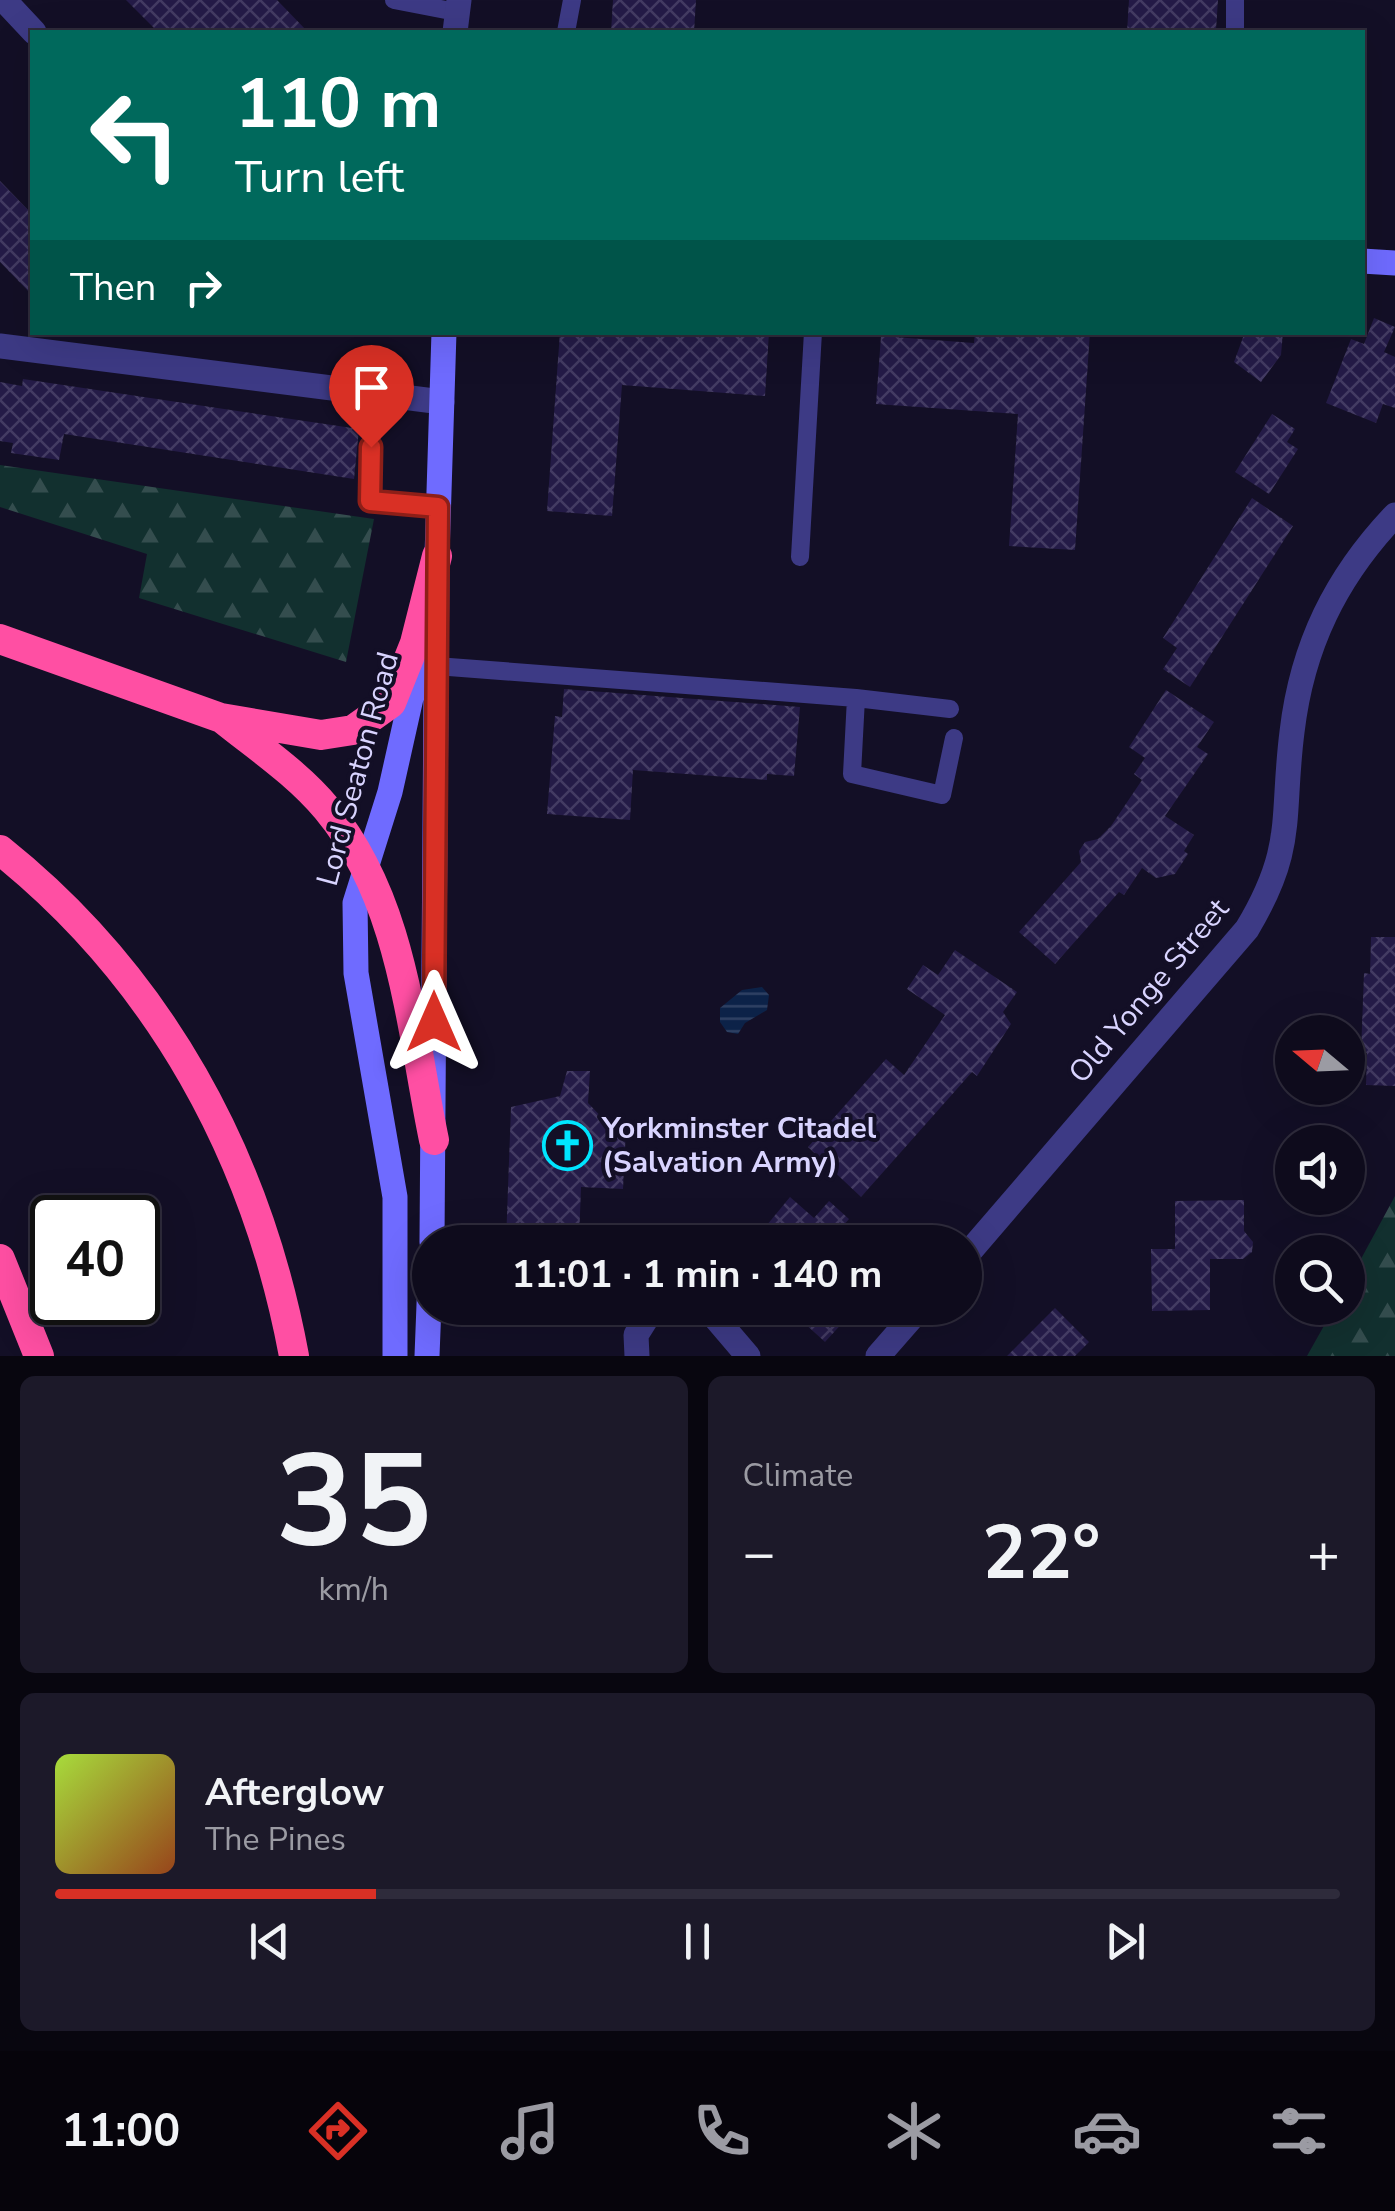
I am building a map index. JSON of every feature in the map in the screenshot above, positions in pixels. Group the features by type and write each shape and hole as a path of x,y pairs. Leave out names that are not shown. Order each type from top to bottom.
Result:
{"highway":[{"path":"0,639 221,718 321,735 353,730 390,703 402,679 437,556"},
{"path":"221,718 303,784 326,808 365,862 388,920 434,1140"},
{"path":"0,850 54,896 110,955 180,1050 237,1159 282,1298 294,1356"},
{"path":"0,1259 36,1348"}],"street":[{"path":"4,0 32,30"},
{"path":"1365,261 1395,264"},
{"name":"Lord Seaton Road","path":"432,1225 437,556 444,335"},
{"path":"0,346 442,402"},
{"name":"Old Yonge Street","path":"982,1237 1205,979 1262,904 1282,856 1292,730 1321,617 1339,582 1395,516"},
{"name":"Lord Seaton Road","path":"395,1356 396,1197 356,974 355,903 390,792 419,675 437,556"},
{"path":"428,1356 429,1325"},
{"path":"637,1356 636,1335 642,1325"},
{"path":"722,1325 748,1356"},
{"path":"878,1356 905,1325"}],"lane":[{"path":"394,0 457,15"},
{"path":"566,30 572,0"},
{"path":"1235,0 1235,30"},
{"path":"800,557 813,335"},
{"path":"372,420 370,501 438,507"},
{"path":"436,666 856,698 950,709"},
{"path":"856,698 852,774 942,795 954,738"}],"green space":[{"path":"0,465 374,519 346,662 139,598 147,554 0,507"},
{"path":"1395,1196 1395,1356 1307,1356 1324,1325 1365,1325 1365,1252"}],"water":[{"path":"762,987 769,995 767,1010 745,1023 738,1034 727,1032 720,1022 720,1008 742,990"}],"building":[{"path":"126,0 277,0 306,30 156,30"},
{"path":"613,0 696,0 694,30 611,30"},
{"path":"1129,0 1218,0 1216,30 1127,30"},
{"path":"0,181 30,212 30,293 0,262"},
{"path":"1374,318 1395,327 1384,352 1395,357 1395,408 1383,404 1376,423 1326,403 1351,339 1364,344"},
{"path":"560,335 769,335 765,396 622,385 612,516 547,511"},
{"path":"975,335 1090,335 1075,550 1009,546 1018,414 876,404 881,336 974,343"},
{"path":"1244,335 1283,335 1281,355 1261,382 1234,362"},
{"path":"23,379 359,429 354,479 64,434 59,460 11,453 13,443 0,441 0,382 22,386"},
{"path":"1272,414 1295,429 1287,442 1298,449 1269,494 1235,472"},
{"path":"1252,498 1293,526 1190,687 1163,669 1177,648 1163,638"},
{"path":"564,689 800,707 794,776 767,774 767,780 633,770 630,820 547,814 555,716 562,717"},
{"path":"1166,690 1214,722 1197,747 1208,754 1165,816 1194,835 1184,851 1188,854 1175,874 1156,878 1142,868 1124,895 1119,892 1055,964 1019,932 1081,862 1079,851 1085,842 1098,839 1111,826 1142,780 1134,774 1145,758 1129,747"},
{"path":"1371,937 1395,937 1395,1086 1366,1085 1362,1015 1364,973 1370,974"},
{"path":"955,950 1017,992 1003,1012 1011,1024 977,1076 972,1072 861,1197 808,1147 886,1059 904,1075 945,1015 907,989 923,965 938,975"},
{"name":"Yorkminster Citadel (Salvation Army)","path":"567,1071 590,1071 588,1103 612,1128 626,1129 623,1189 581,1187 580,1225 507,1225 511,1107 560,1096"},
{"path":"790,1197 814,1218 829,1201 849,1219 844,1225 767,1225"},
{"path":"1244,1200 1244,1231 1253,1242 1252,1252 1243,1259 1210,1259 1210,1310 1152,1311 1151,1249 1175,1249 1175,1201"},
{"path":"1055,1308 1089,1342 1075,1356 1007,1356"},
{"path":"806,1325 840,1325 825,1342"}],"place":[{"name":"Yorkminster Citadel (Salvation Army)","path":"567,1145"}],"route":[{"path":"371,447 370,501 438,507 434,1022"}]}
